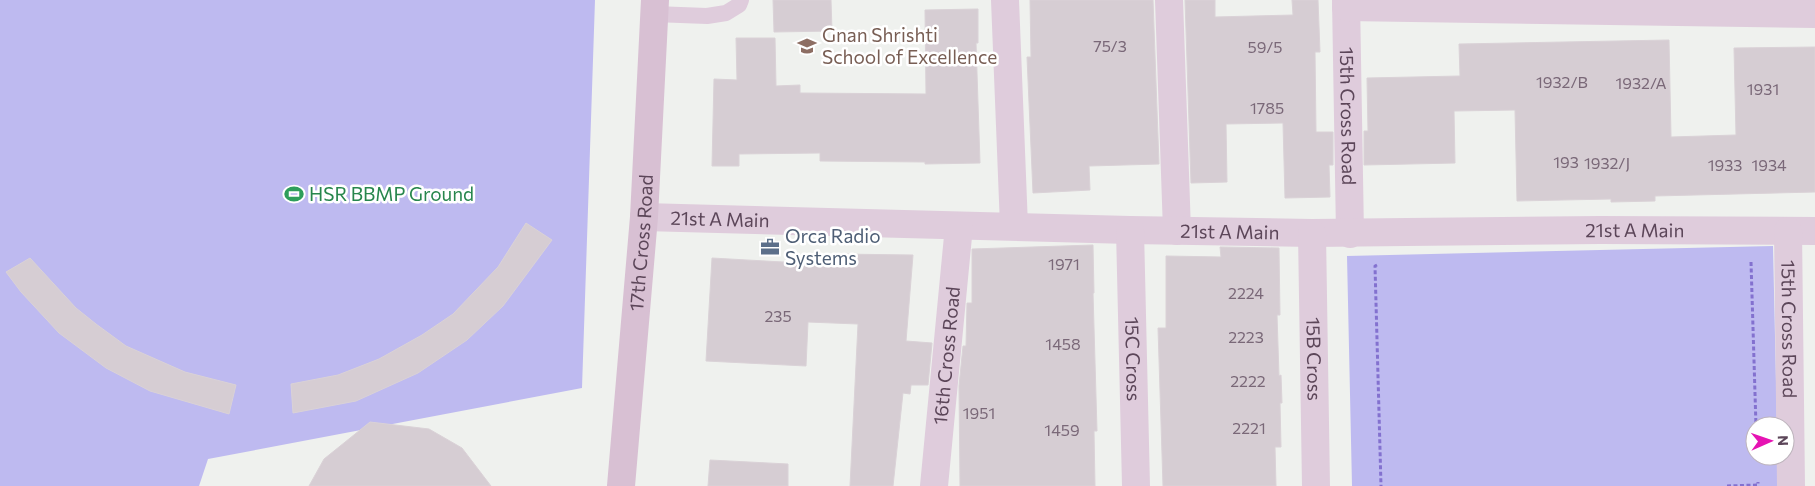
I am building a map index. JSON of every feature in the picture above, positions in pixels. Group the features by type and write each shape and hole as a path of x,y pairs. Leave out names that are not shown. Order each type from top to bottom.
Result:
{"main road":[{"name":"17th Cross Road","path":"621,486 644,217 654,7"}],"street":[{"path":"1005,0 1014,226"},
{"path":"1169,0 1177,231"},
{"path":"1346,4 1815,14"},
{"name":"15th Cross Road","path":"1346,4 1350,234"},
{"name":"21st A Main","path":"644,217 1350,234 1600,230 1815,231"},
{"name":"16th Cross Road","path":"934,486 959,226"},
{"name":"15C Cross","path":"1130,230 1136,486"},
{"name":"15th Cross Road","path":"1788,231 1791,486"},
{"name":"15B Cross","path":"1312,233 1316,486"}],"lane":[{"path":"654,7 707,16 726,13 739,5 740,0"}],"path":[{"path":"1751,255 1756,416"},
{"path":"1381,486 1375,266 1385,265"},
{"path":"1727,486 1758,485 1758,475"}],"shaded area":[{"name":"HSR BBMP Ground","path":"0,0 595,0 582,388 208,459 199,486 0,486"},
{"path":"1773,246 1777,416 1745,416 1745,466 1777,466 1778,486 1352,486 1347,256"}],"building":[{"path":"773,0 831,0 832,31 774,32"},
{"path":"1030,0 1153,0 1159,164 1089,166 1090,190 1033,193 1027,57 1031,57"},
{"path":"1185,0 1215,0 1215,17 1293,15 1292,0 1318,0 1320,52 1315,52 1316,132 1333,132 1333,165 1329,165 1330,197 1285,198 1283,123 1226,124 1227,182 1191,183"},
{"path":"978,9 978,43 976,43 980,163 925,164 925,162 820,161 820,153 739,154 739,166 712,166 714,79 737,80 736,38 775,38 776,86 800,85 800,93 926,94 925,10"},
{"path":"1669,40 1671,137 1736,135 1734,48 1815,47 1815,192 1655,196 1655,201 1611,202 1611,199 1517,201 1515,110 1454,111 1455,163 1364,165 1364,131 1368,131 1367,78 1460,76 1459,44"},
{"path":"526,223 552,240 503,306 467,340 418,373 356,401 293,413 291,384 338,375 379,359 422,335 453,314 498,267"},
{"path":"1093,245 1097,431 1094,431 1095,486 960,486 959,386 963,346 966,346 967,303 972,303 972,249"},
{"path":"1220,247 1279,248 1280,315 1277,315 1282,403 1280,403 1281,447 1275,447 1276,486 1163,486 1158,328 1166,328 1166,256 1221,257"},
{"path":"836,254 913,255 906,341 932,343 928,385 911,385 910,394 903,393 893,486 850,486 858,324 808,322 806,366 706,361 712,258 836,265"},
{"path":"30,258 76,308 126,346 185,372 236,385 229,414 150,391 106,368 59,333 21,292 6,272"},
{"path":"370,422 429,429 462,448 491,486 309,486 324,459"},
{"path":"710,460 788,464 788,486 708,486"}],"place":[{"name":"Gnan Shrishti School of Excellence","path":"807,46"},
{"name":"HSR BBMP Ground","path":"294,194"},
{"name":"Orca Radio Systems","path":"770,247"}]}
